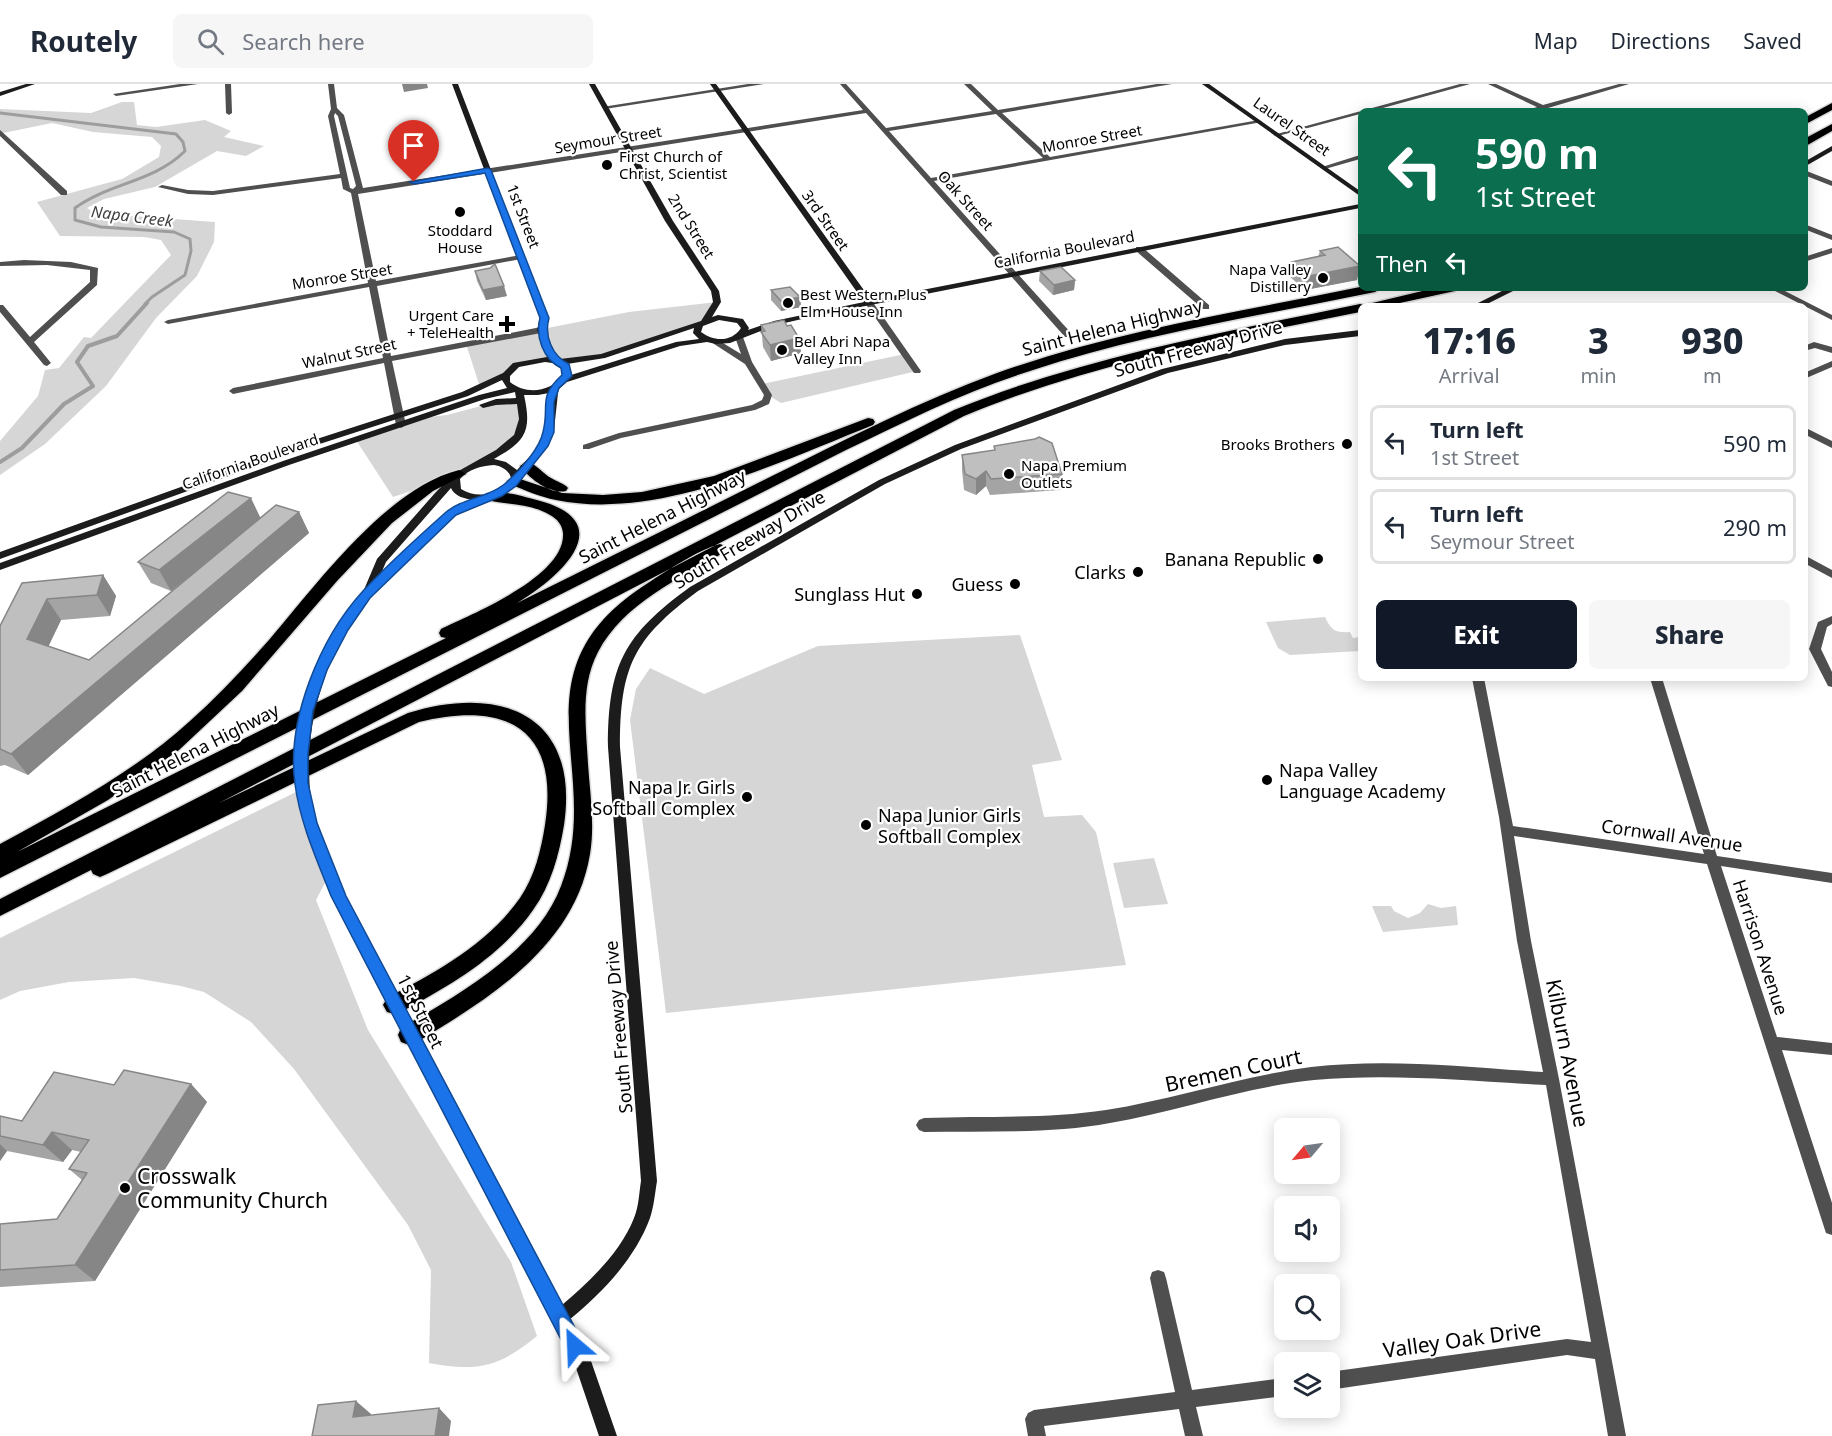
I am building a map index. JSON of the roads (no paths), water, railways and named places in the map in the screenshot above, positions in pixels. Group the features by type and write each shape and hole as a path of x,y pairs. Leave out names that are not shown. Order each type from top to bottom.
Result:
{"highway":[{"path":"1808,120 1832,106"},
{"path":"1808,142 1832,127"},
{"name":"Saint Helena Highway","path":"0,870 892,422 955,395 1024,369 1095,347 1361,291"},
{"path":"1384,303 1438,291"},
{"name":"Saint Helena Highway","path":"0,908 913,436 972,408 1041,383 1110,362 1358,308"},
{"path":"515,479 561,497 585,498 651,494 723,480 999,372 1095,347"},
{"path":"409,1035 461,1004 522,957 563,907 574,882 581,838 577,714 579,679 590,651 607,626 644,593 913,436"},
{"path":"527,466 546,482 585,498"},
{"path":"0,853 138,772 195,728 244,679 326,583 369,537 417,495 438,482 463,473"},
{"path":"171,785 530,588 552,572 568,555 573,537 568,522 553,511 535,503 489,497"},
{"path":"0,915 261,793 414,717 444,710 470,709 492,711 515,719 542,740 548,749 555,771 556,813 551,848 543,874 526,904 497,938 476,957 394,1005"}],"street":[{"path":"0,94 32,84"},
{"path":"116,94 195,84"},
{"path":"228,84 230,113"},
{"path":"331,84 334,109 332,116 343,176 347,189 354,192"},
{"name":"1st Street","path":"454,84 544,318 541,330 557,361 568,371 565,380"},
{"name":"2nd Street","path":"592,84 669,221 715,291 717,302 703,322"},
{"path":"605,107 715,87 761,84"},
{"name":"Oak Street","path":"843,84 1068,335"},
{"path":"967,84 1048,159"},
{"path":"884,130 1169,84"},
{"name":"Laurel Street","path":"1206,84 1358,192"},
{"path":"1376,108 1467,84"},
{"path":"1493,85 1504,84"},
{"path":"1539,108 1626,84"},
{"path":"1493,85 1543,107"},
{"name":"3rd Street","path":"715,87 917,371"},
{"path":"334,109 341,115 360,187 354,192"},
{"name":"Seymour Street","path":"354,192 867,111"},
{"path":"1276,135 1358,113"},
{"name":"Monroe Street","path":"929,180 1259,122"},
{"path":"0,132 64,193"},
{"path":"1808,163 1832,148"},
{"path":"1325,167 1358,158"},
{"path":"1808,174 1832,184"},
{"path":"162,187 180,192 211,194 343,176"},
{"path":"354,192 400,420"},
{"name":"California Boulevard","path":"711,341 729,340 774,322 1358,206"},
{"path":"1808,228 1832,238"},
{"path":"1139,249 1206,307"},
{"path":"1808,259 1832,250"},
{"name":"Monroe Street","path":"168,322 281,300 374,286 521,257"},
{"path":"0,264 18,261 94,268 94,283 29,342"},
{"path":"1482,303 1508,291"},
{"path":"1779,291 1802,303"},
{"path":"1808,306 1832,318"},
{"path":"0,307 47,363"},
{"name":"California Boulevard","path":"703,322 726,317 740,321 774,322"},
{"path":"586,447 619,436 761,406 769,399 768,394 748,362 740,336 745,328 740,321"},
{"path":"703,322 697,329 697,333 748,362"},
{"path":"557,361 602,356 703,322"},
{"name":"Walnut Street","path":"233,391 389,358 541,330"},
{"name":"South Freeway Drive","path":"560,1317 585,1298 625,1248 642,1218 649,1181 614,747 614,711 619,681 626,661 640,637 671,606 694,589 790,533 919,464 968,443 1149,376 1212,359 1308,338 1358,333"},
{"path":"1308,338 1358,339"},
{"path":"421,418 447,415 517,394 555,387 565,380 679,344 711,341"},
{"path":"1808,347 1814,345 1832,350"},
{"name":"California Boulevard","path":"0,567 400,420 506,375 510,370 525,362 557,361"},
{"path":"1808,374 1832,364"},
{"path":"506,375 506,383 517,394"},
{"name":"1st Street","path":"555,387 549,402 549,432 542,446 507,489 452,513 366,595 342,628 326,658 310,698 303,732 301,769 306,808 333,885 409,1035 582,1361 608,1436"},
{"name":"1st Street","path":"366,595 381,561 438,495 463,473 510,446 518,438 523,430 523,408 517,394"},
{"name":"California Boulevard","path":"0,556 336,436 400,420 421,418 482,397 517,394"},
{"path":"1808,432 1832,445"},
{"path":"286,463 284,458 329,442 336,436"},
{"path":"489,497 461,494 454,485 463,473 484,463 503,464 514,472 515,479"},
{"path":"1808,560 1832,575"},
{"path":"1832,620 1822,625 1815,649 1832,683"},
{"name":"Kilburn Avenue","path":"1479,681 1507,831 1524,941 1552,1078 1617,1436"},
{"name":"Harrison Avenue","path":"1657,681 1832,1227"},
{"name":"Cornwall Avenue","path":"1507,831 1832,878"},
{"path":"1774,1043 1832,1049"},
{"name":"Bremen Court","path":"924,1125 1079,1121 1104,1118 1269,1082 1353,1070 1552,1078"},
{"path":"1158,1278 1194,1436"},
{"name":"Valley Oak Drive","path":"1340,1379 1567,1347 1602,1352"},
{"path":"1037,1436 1034,1419 1274,1388"}],"waterway":[{"name":"Napa Creek","path":"0,113 176,134 183,142 185,151 160,169 102,193 75,208 75,220 101,227 174,232 190,239 191,251 185,275 145,304"},
{"name":"Napa Creek","path":"0,462 22,448 64,404 93,386 77,362 88,346 117,336 147,303"}],"place":[{"name":"First Church of Christ, Scientist","path":"607,165"},
{"name":"Stoddard House","path":"460,212"},
{"name":"Napa Valley Distillery","path":"1323,278"},
{"name":"Best Western Plus Elm House Inn","path":"788,303"},
{"name":"Urgent Care + TeleHealth","path":"507,324"},
{"name":"Bel Abri Napa Valley Inn","path":"782,350"},
{"name":"Brooks Brothers","path":"1347,444"},
{"name":"Napa Premium Outlets","path":"1009,474"},
{"name":"Banana Republic","path":"1318,559"},
{"name":"Clarks","path":"1138,572"},
{"name":"Guess","path":"1015,584"},
{"name":"Sunglass Hut","path":"917,594"},
{"name":"Napa Valley Language Academy","path":"1267,780"},
{"name":"Napa Jr. Girls Softball Complex","path":"747,797"},
{"name":"Napa Junior Girls Softball Complex","path":"866,825"},
{"name":"Crosswalk Community Church","path":"125,1188"}]}
